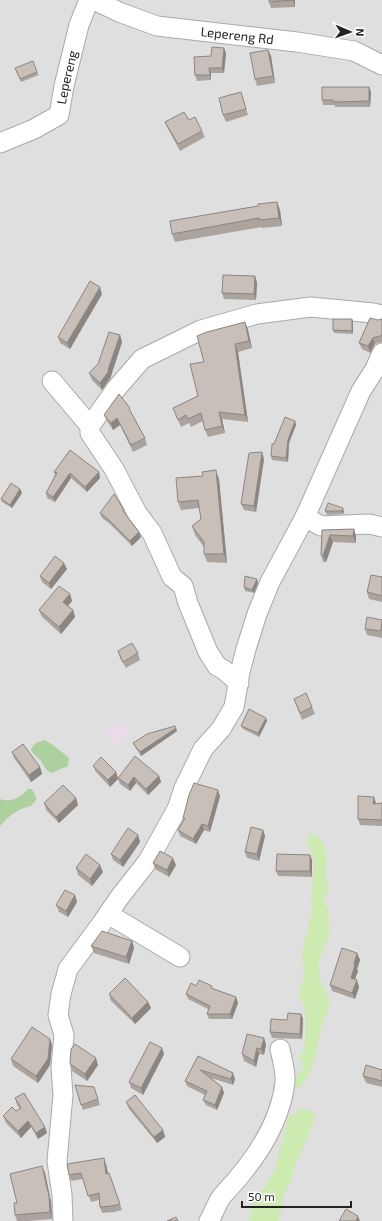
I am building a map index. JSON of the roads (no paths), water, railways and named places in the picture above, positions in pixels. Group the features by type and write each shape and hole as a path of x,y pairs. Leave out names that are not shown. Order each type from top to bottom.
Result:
{"street":[{"name":"Lepereng","path":"0,143 34,130 58,115 79,25 89,0"},
{"name":"Lepereng Rd","path":"94,0 119,12 157,26 297,42 354,51 382,65"},
{"path":"239,683 217,666 208,652 188,603 183,586 172,577 152,533 137,513 114,469 90,433 90,426 116,388 142,359 201,330 257,314 311,307 382,315"},
{"path":"63,1221 62,1195 57,1161 63,1095 61,1067 64,1035 58,1015 61,994 68,969 148,861 177,809 184,788 203,749 221,729 234,707 240,672 257,614 270,582 305,517 361,391 375,369 382,353"},
{"path":"52,381 90,426"},
{"path":"305,517 321,526 369,524 382,527"},
{"path":"108,914 180,957"},
{"path":"209,1221 221,1198 239,1178 256,1154 274,1120 282,1098 285,1081 280,1049"}]}
